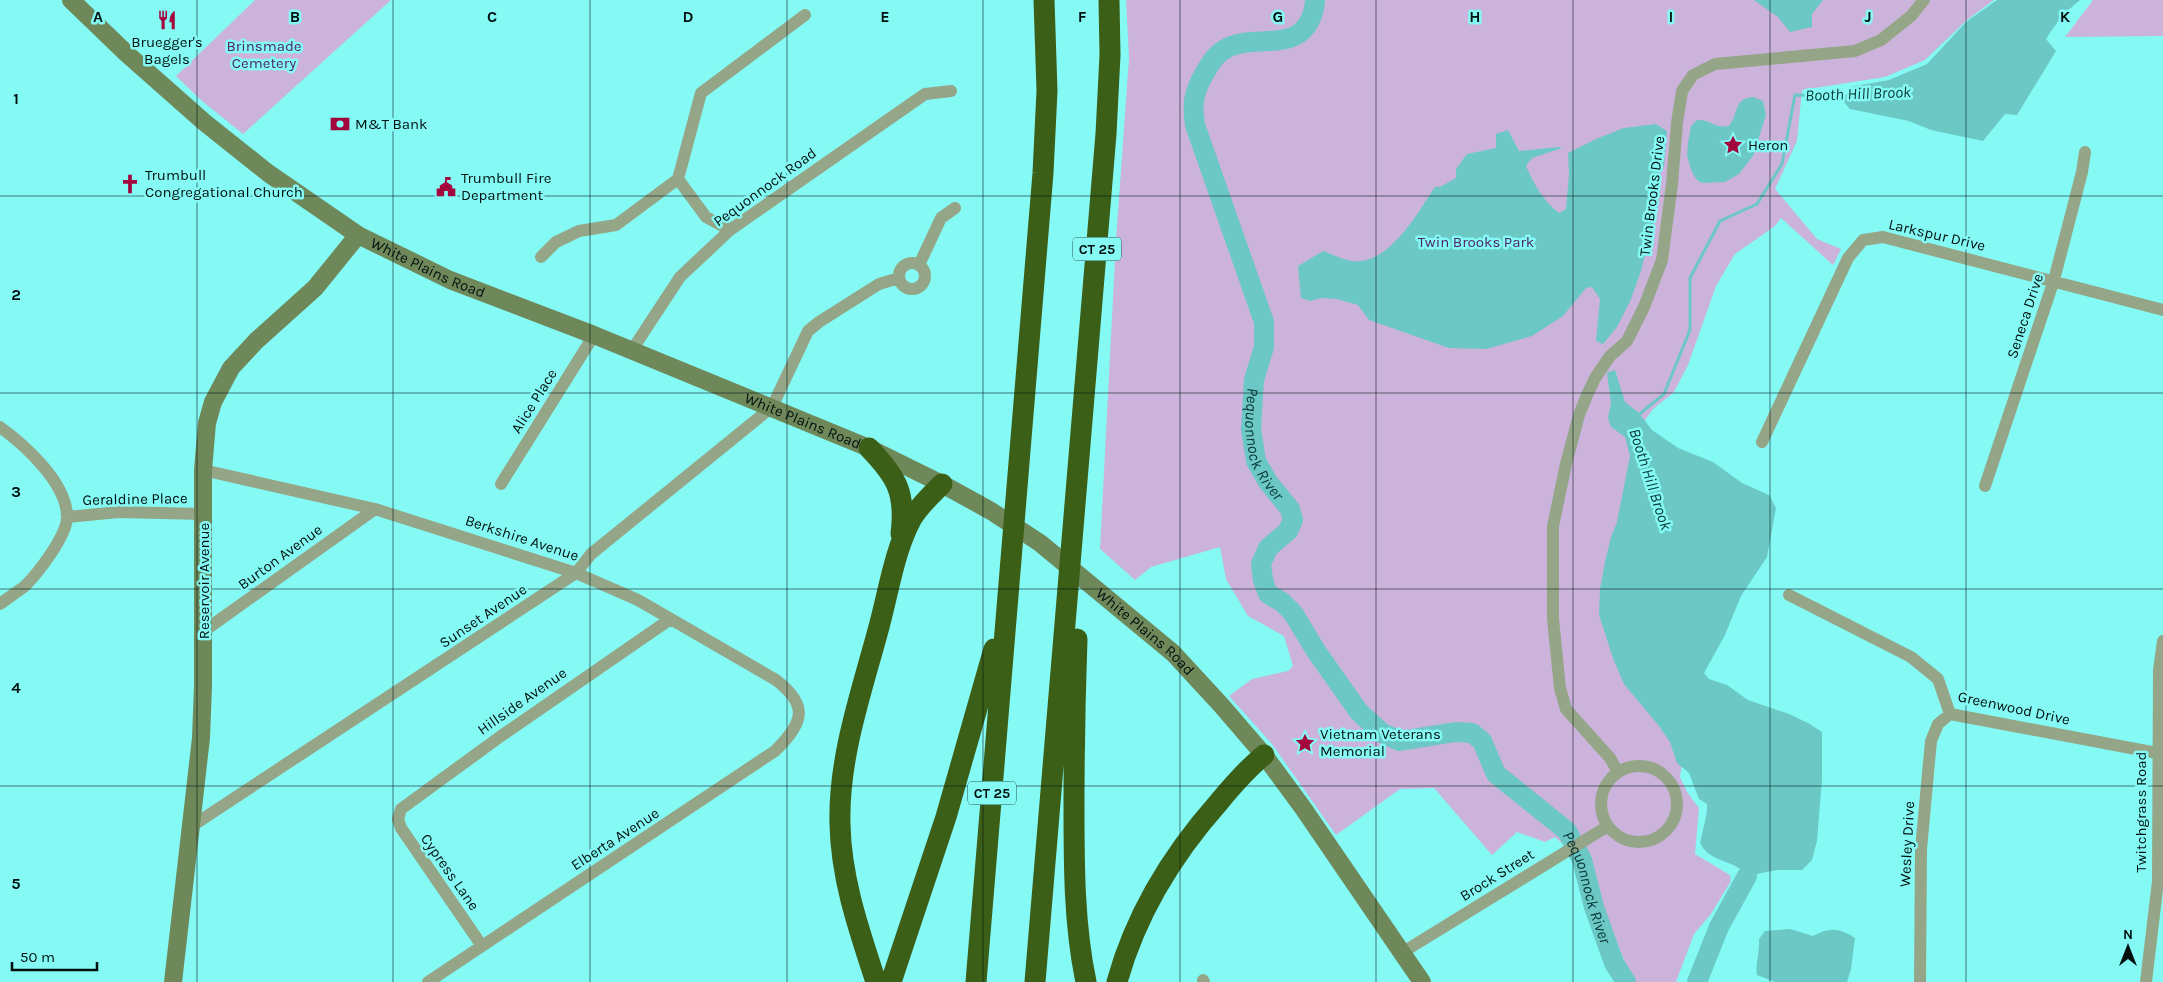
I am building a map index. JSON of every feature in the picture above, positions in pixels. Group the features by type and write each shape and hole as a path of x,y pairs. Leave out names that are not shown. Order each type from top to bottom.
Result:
{"highway":[{"name":"CT 25","path":"976,982 1046,132 1047,83 1044,0"},
{"name":"CT 25","path":"1035,982 1071,637 1076,499 1106,134 1110,55 1109,0"},
{"path":"869,448 895,479 902,498 902,520 896,561 850,741 840,801 841,842 847,883 876,982"},
{"path":"896,561 912,519 923,503 942,484"},
{"path":"891,982 946,817 1008,600"},
{"path":"1071,637 1074,725 1074,863 1077,917 1086,980"},
{"path":"1116,982 1136,926 1166,870 1209,813 1243,774 1264,755"}],"main road":[{"name":"White Plains Road","path":"71,0 126,53 204,122 268,173 358,235 450,280 632,350 869,448 942,484 991,511 1040,543 1173,653 1221,705 1264,755 1303,808 1422,982"},
{"name":"Reservoir Avenue","path":"173,982 201,738 204,631 203,470 205,435 210,412 218,391 231,368 256,340 316,288 358,235"}],"street":[{"name":"Twin Brooks Drive","path":"1618,772 1610,758 1566,709 1560,688 1553,619 1553,526 1566,464 1579,415 1587,395 1595,378 1610,356 1627,341 1644,306 1662,260 1682,91 1693,75 1715,64 1855,51 1882,40 1910,16 1924,0"},
{"path":"541,257 556,242 579,232 616,225 678,179 701,93 805,15"},
{"name":"Pequonnock Road","path":"632,350 680,277 730,230 925,94 951,91"},
{"name":"Seneca Drive","path":"1985,486 2054,280 2082,172 2085,152"},
{"path":"678,179 706,217 730,230"},
{"path":"919,265 941,218 955,208"},
{"name":"Larkspur Drive","path":"1762,442 1848,258 1864,240 1883,237 2054,280 2163,310"},
{"path":"914,263 919,265 925,274 919,287 914,289 904,287 899,278 901,269 905,265 914,263"},
{"path":"772,407 808,331 879,284 899,278"},
{"name":"Alice Place","path":"501,484 594,335"},
{"name":"Sunset Avenue","path":"192,826 576,573 591,554 772,407"},
{"path":"0,427 43,466 61,494 67,517 60,537 37,573 0,604"},
{"name":"Berkshire Avenue","path":"203,470 375,508 576,573 638,600 669,620 776,680 793,696 798,706"},
{"name":"Burton Avenue","path":"204,631 375,508"},
{"name":"Geraldine Place","path":"67,517 119,512 203,514"},
{"name":"Greenwood Drive","path":"1789,595 1911,657 1938,679 1950,714 2158,753"},
{"name":"Hillside Avenue","path":"398,814 405,804 669,620"},
{"name":"Twitchgrass Road","path":"2146,982 2158,881 2159,670 2163,641"},
{"name":"Elberta Avenue","path":"428,982 775,751 794,730 798,716 798,706"},
{"name":"Wesley Drive","path":"1920,982 1921,849 1931,741 1938,724 1950,714"},
{"path":"1639,767 1658,771 1668,779 1674,790 1677,803 1675,816 1669,827 1659,836 1647,841 1634,841 1612,832 1608,826 1602,809 1602,798 1609,780 1618,772 1639,767"},
{"name":"Cypress Lane","path":"398,814 401,828 482,946"},
{"name":"Brock Street","path":"1402,952 1608,826"}],"green space":[{"name":"Brinsmade Cemetery","path":"255,0 391,0 243,134 202,101 176,76"},
{"name":"Twin Brooks Park","path":"1126,0 1994,0 1967,20 1925,60 1885,77 1802,90 1797,141 1775,189 1817,239 1841,249 1833,265 1781,218 1775,226 1735,254 1716,286 1688,365 1674,392 1653,409 1634,435 1683,756 1680,777 1687,792 1699,808 1695,854 1730,875 1731,881 1711,914 1694,934 1676,982 1633,982 1613,933 1588,890 1574,854 1555,837 1545,842 1517,832 1492,855 1434,788 1400,789 1336,835 1272,744 1229,696 1252,679 1288,671 1293,666 1284,636 1248,616 1226,579 1220,547 1151,567 1135,580 1100,549 1116,240 1129,58"},
{"path":"2093,0 2163,0 2163,36 2065,37"}],"water":[{"path":"1754,0 1823,0 1812,14 1812,27 1790,32 1778,17"},
{"path":"1997,0 2080,0 2061,18 2046,39 2056,51 2017,115 2005,114 1983,141 1931,130 1909,121 1850,109 1843,101 1850,87 1889,80 1927,64 1966,22"},
{"path":"1753,97 1763,101 1766,115 1753,156 1739,174 1725,182 1702,183 1697,180 1692,172 1687,156 1691,126 1697,120 1702,120 1724,127 1729,126 1739,104 1747,98"},
{"path":"1656,124 1667,131 1664,166 1657,177 1655,185 1659,202 1641,271 1631,299 1617,327 1603,344 1596,341 1600,299 1592,287 1586,288 1563,316 1532,336 1486,349 1449,348 1369,320 1358,305 1337,299 1321,298 1310,301 1301,298 1298,266 1323,251 1352,261 1365,260 1378,255 1401,235 1435,187 1440,187 1456,178 1456,169 1467,154 1496,148 1496,134 1508,130 1519,151 1562,148 1532,158 1526,166 1540,192 1559,213 1566,209 1569,175 1568,153 1624,128"},
{"path":"1615,370 1625,402 1639,413 1652,430 1678,448 1713,462 1742,483 1769,495 1776,508 1767,557 1741,596 1725,635 1704,673 1709,679 1727,685 1748,700 1789,714 1822,732 1822,779 1817,841 1812,860 1802,870 1777,870 1747,876 1736,866 1711,855 1705,850 1700,843 1707,804 1699,799 1689,773 1677,763 1670,742 1659,726 1624,684 1614,661 1599,615 1600,589 1611,537 1617,522 1630,456 1625,437 1611,427 1608,418 1611,403 1607,373"},
{"path":"1790,929 1813,936 1824,931 1834,930 1844,932 1855,938 1851,969 1847,982 1775,982 1757,975 1759,939 1765,931"}],"waterway":[{"name":"Pequonnock River","path":"1315,0 1314,11 1309,22 1302,31 1294,36 1273,41 1239,44 1229,47 1217,55 1200,81 1194,105 1195,125 1264,322 1264,347 1254,380 1251,429 1256,461 1268,482 1290,509 1293,520 1288,531 1268,548 1261,564 1263,580 1268,594 1282,602 1293,613 1316,651 1359,712 1382,733 1400,741 1455,732 1472,733 1482,741 1496,774 1567,831 1582,860 1594,907 1614,963 1626,982"},
{"name":"Booth Hill Brook","path":"1637,416 1664,394 1690,330 1690,278 1720,221 1757,204 1782,164 1795,95 1850,96"},
{"name":"Booth Hill Brook","path":"1697,982 1719,927 1747,876"}],"place":[{"name":"Bruegger's Bagels","path":"167,20"},
{"name":"M&T Bank","path":"340,124"},
{"name":"Heron","path":"1733,145"},
{"name":"Trumbull Congregational Church","path":"130,184"},
{"name":"Trumbull Fire Department","path":"446,187"},
{"name":"Vietnam Veterans Memorial","path":"1305,743"}]}
